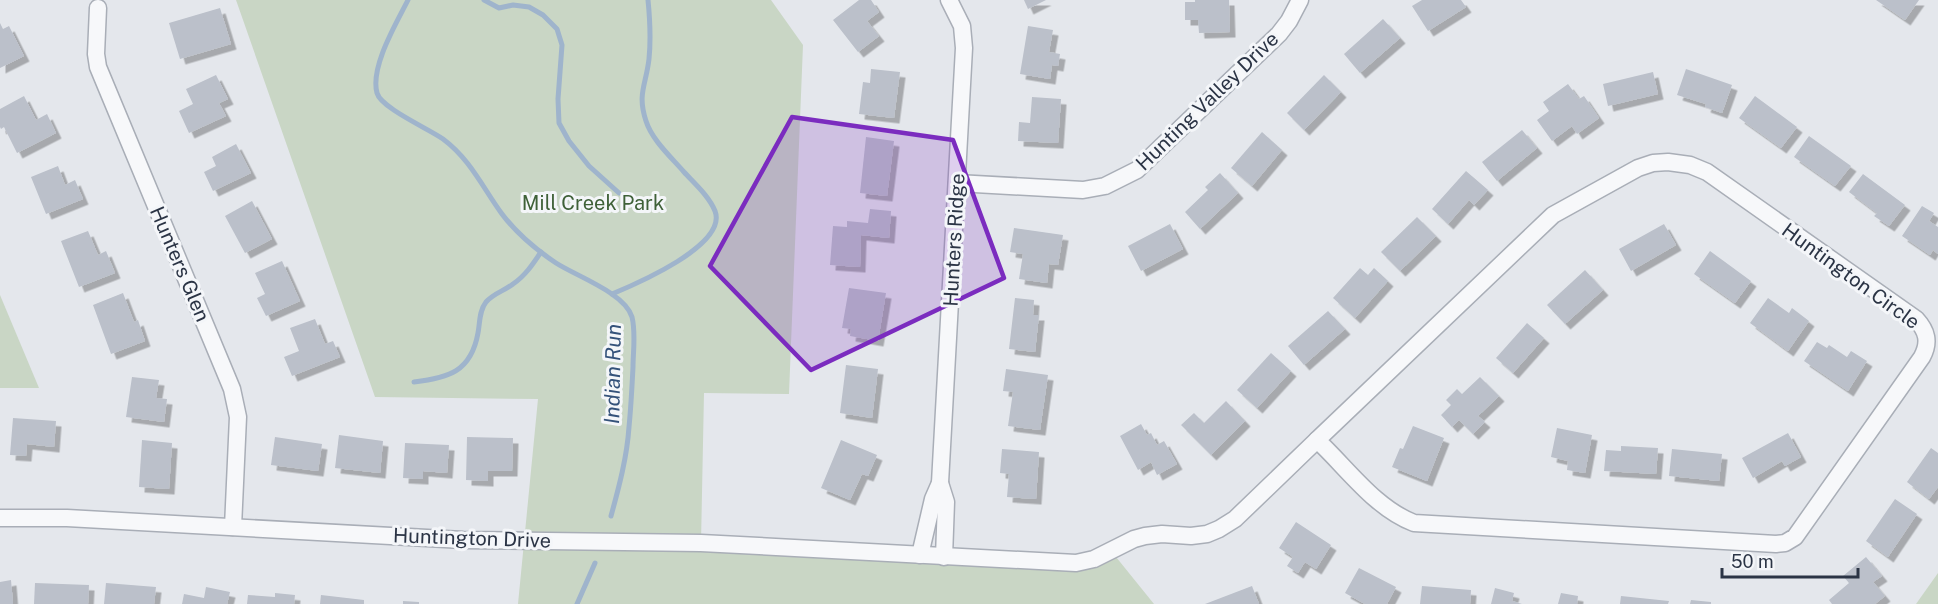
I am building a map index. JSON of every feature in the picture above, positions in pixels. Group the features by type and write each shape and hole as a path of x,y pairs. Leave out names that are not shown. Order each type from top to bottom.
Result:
{"street":[{"name":"Hunters Ridge","path":"920,555 933,499 940,483 957,183 964,48 962,26 949,0"},
{"name":"Hunting Valley Drive","path":"957,183 1083,190 1105,186 1126,177 1137,170 1279,34 1300,0"},
{"name":"Hunters Glen","path":"98,8 96,54 98,67 238,408 233,527"},
{"name":"Huntington Circle","path":"944,557 1076,563 1094,560 1134,539 1162,534 1191,536 1207,534 1235,519 1317,440 1553,215 1638,168 1653,163 1668,162 1690,165 1707,172 1916,319 1924,328 1928,339 1922,357 1907,381 1795,537 1785,543 1414,523 1385,507 1317,440"},
{"name":"Hunters Ridge","path":"940,483 946,502 944,557"},
{"name":"Huntington Drive","path":"0,518 67,519 463,540 701,543 944,557"}],"highlighted area":[{"path":"792,117 953,140 1004,278 811,370 710,266"}],"green space":[{"name":"Mill Creek Park","path":"236,0 771,0 803,45 789,394 704,393 701,543 1076,563 1112,552 1154,604 518,604 538,399 375,397"},
{"path":"0,295 39,388 0,388"},
{"path":"1938,573 1938,604 1916,604"}],"building":[{"path":"859,0 871,0 879,12 867,21 879,36 858,52 833,20"},
{"path":"1024,0 1046,0 1028,9"},
{"path":"1195,0 1229,0 1230,32 1199,33 1198,20 1185,20 1185,2 1195,2"},
{"path":"1422,0 1461,0 1466,7 1428,31 1412,6"},
{"path":"1876,0 1919,0 1905,20"},
{"path":"220,8 231,44 180,59 169,23"},
{"path":"1383,19 1400,38 1360,73 1344,54"},
{"path":"0,23 3,29 9,26 24,56 0,68"},
{"path":"1028,26 1053,30 1049,52 1060,54 1058,66 1052,65 1050,79 1020,74"},
{"path":"871,69 900,72 894,118 859,114 863,82 870,83"},
{"path":"1686,69 1732,85 1722,113 1705,107 1706,104 1677,95"},
{"path":"1653,72 1658,94 1608,106 1603,84"},
{"path":"216,75 228,99 219,103 226,116 189,133 179,111 193,104 186,89"},
{"path":"1324,75 1341,92 1304,130 1287,113"},
{"path":"1568,84 1579,99 1584,96 1599,118 1577,134 1572,126 1552,141 1537,120 1549,111 1543,102"},
{"path":"24,96 36,120 47,114 56,133 17,153 4,127 1,129 0,127 0,109"},
{"path":"1755,96 1797,127 1781,148 1739,118"},
{"path":"1032,97 1061,99 1058,143 1018,141 1019,122 1030,123"},
{"path":"1522,130 1537,148 1497,181 1482,162"},
{"path":"1262,132 1282,150 1252,186 1231,168"},
{"path":"1809,136 1851,166 1835,186 1794,157"},
{"path":"866,137 894,141 887,196 860,193"},
{"path":"236,144 251,173 213,191 204,172 216,166 212,157"},
{"path":"58,166 65,185 75,180 83,199 46,214 31,177"},
{"path":"1466,171 1488,190 1474,205 1469,200 1448,224 1432,209"},
{"path":"1220,173 1238,193 1200,229 1185,212 1208,190 1205,187"},
{"path":"1863,174 1905,205 1889,226 1874,216 1877,213 1849,192"},
{"path":"252,201 272,239 245,253 225,216"},
{"path":"1922,206 1934,213 1929,221 1938,227 1938,254 1933,250 1930,255 1902,236"},
{"path":"870,209 891,211 889,238 861,235 860,267 830,265 833,226 847,227 847,221 868,223"},
{"path":"1417,217 1436,236 1400,271 1381,252"},
{"path":"1170,224 1183,249 1141,271 1128,246"},
{"path":"1664,224 1676,245 1631,271 1619,249"},
{"path":"1014,228 1063,235 1058,265 1049,264 1047,283 1019,279 1023,254 1010,252"},
{"path":"88,231 98,255 106,251 115,273 79,287 61,241"},
{"path":"1710,251 1751,281 1735,303 1694,274"},
{"path":"282,261 300,301 266,316 257,298 265,294 255,273"},
{"path":"1360,268 1368,275 1374,268 1388,281 1355,318 1333,298"},
{"path":"1585,270 1603,290 1565,324 1547,305"},
{"path":"849,288 886,293 878,341 850,336 851,329 842,328"},
{"path":"123,293 134,322 138,320 145,341 111,354 93,305"},
{"path":"1015,298 1034,300 1033,315 1039,315 1035,352 1009,349"},
{"path":"1768,298 1789,313 1792,308 1809,321 1788,351 1750,323"},
{"path":"1328,311 1345,329 1304,365 1288,346"},
{"path":"315,319 325,344 333,341 340,357 292,376 284,357 299,351 290,328"},
{"path":"1527,323 1544,338 1513,373 1496,358"},
{"path":"1817,342 1827,348 1829,345 1847,357 1851,351 1867,361 1848,391 1804,361"},
{"path":"1271,353 1291,371 1257,408 1237,390"},
{"path":"846,365 878,369 872,418 840,413"},
{"path":"1006,369 1048,375 1040,430 1008,426 1013,392 1003,391"},
{"path":"132,377 159,380 156,398 167,399 164,422 126,417"},
{"path":"1480,377 1499,396 1478,416 1485,422 1473,434 1459,420 1452,427 1441,415 1451,405 1446,400 1457,389 1462,394"},
{"path":"1226,401 1245,421 1211,455 1181,425 1194,413 1204,423"},
{"path":"13,418 56,421 54,447 27,444 26,456 10,455"},
{"path":"1141,424 1147,435 1151,433 1157,445 1164,441 1177,464 1157,475 1151,462 1138,470 1120,436"},
{"path":"1413,426 1444,438 1427,481 1392,467"},
{"path":"1557,428 1592,435 1585,473 1567,470 1568,461 1551,457"},
{"path":"1788,433 1801,457 1785,466 1782,461 1753,478 1742,458"},
{"path":"339,435 383,441 380,473 335,468"},
{"path":"275,437 322,444 318,471 271,465"},
{"path":"467,437 513,438 512,471 488,471 488,481 466,480"},
{"path":"142,440 172,443 169,489 139,487"},
{"path":"841,440 877,455 868,476 862,474 850,500 821,488"},
{"path":"405,443 449,445 447,473 423,471 423,479 403,478"},
{"path":"1621,446 1658,448 1656,474 1604,471 1606,450 1621,451"},
{"path":"1931,448 1938,453 1938,487 1929,499 1907,482"},
{"path":"1002,449 1039,452 1036,499 1007,497 1009,474 1000,473"},
{"path":"1672,449 1722,454 1719,481 1669,476"},
{"path":"1895,499 1917,514 1888,557 1866,541"},
{"path":"1296,522 1331,545 1316,569 1305,562 1298,573 1287,566 1293,557 1279,548"},
{"path":"1866,557 1882,576 1873,582 1885,596 1875,604 1832,604 1829,600 1849,583 1843,576"},
{"path":"1359,568 1396,587 1387,604 1365,604 1345,593"},
{"path":"11,580 13,604 0,604 0,582"},
{"path":"35,583 89,585 88,604 34,604"},
{"path":"106,583 156,587 154,604 104,604"},
{"path":"1252,586 1259,604 1205,604"},
{"path":"1422,586 1471,590 1470,604 1420,604"},
{"path":"206,587 230,592 227,604 182,604 184,594 204,598"},
{"path":"1495,588 1514,593 1512,601 1522,604 1491,604"},
{"path":"275,593 295,595 294,604 247,604 248,595 275,597"},
{"path":"1561,593 1578,596 1577,604 1558,604"},
{"path":"321,595 364,600 364,604 320,604"},
{"path":"1621,596 1669,601 1668,604 1620,604"},
{"path":"1691,600 1711,602 1711,604 1690,604"},
{"path":"403,601 419,602 419,604 403,604"}],"waterway":[{"name":"Indian Run","path":"408,0 391,33 377,71 377,93 380,99 396,112 453,147 469,165 502,214 527,241 556,263 620,300 628,308 632,317 634,342 628,438 611,516"},
{"path":"484,0 499,8 513,5 529,7 543,15 557,29 562,45 558,99 559,123 569,141 589,166 619,193"},
{"path":"612,294 677,262 708,237 715,224 715,211 709,200 662,148 649,128 643,112 642,96 650,52 648,0"},
{"path":"414,382 447,375 464,365 475,346 481,313 486,302 521,277 541,252"},
{"name":"Indian Run","path":"577,604 595,563"}]}
